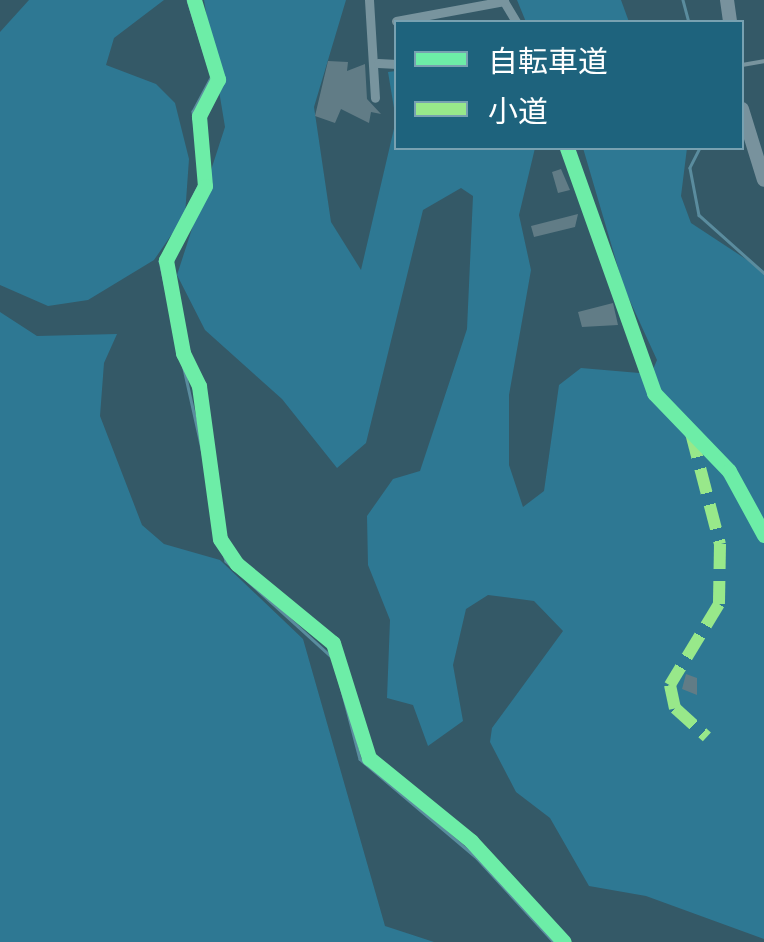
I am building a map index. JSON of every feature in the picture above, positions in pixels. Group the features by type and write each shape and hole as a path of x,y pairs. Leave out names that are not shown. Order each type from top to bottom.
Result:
{"main road":[{"path":"744,115 764,180"}],"street":[{"path":"194,0 218,79 199,116 206,186 166,260 199,386 220,539 236,564 333,643 369,758 471,841 564,942"},
{"path":"368,0 378,63 375,98"},
{"path":"401,20 504,1"},
{"path":"378,63 394,64"},
{"path":"568,150 654,392 729,471 764,535"}],"shaded area":[{"path":"29,0 164,0 114,38 106,65 156,84 175,103 189,159 185,215 154,260 88,300 48,306 0,285 0,32"},
{"path":"204,0 346,0 314,107 331,222 361,270 394,129 394,150 535,150 519,215 531,270 509,395 509,465 523,507 544,491 559,385 581,368 651,374 657,360 624,288 584,150 687,150 681,196 691,223 764,271 764,939 646,896 589,886 550,818 516,792 490,742 492,728 563,631 534,601 488,595 466,609 453,665 463,721 428,746 413,705 387,698 390,620 368,565 367,516 393,479 420,471 467,329 473,196 461,188 423,210 366,443 337,468 282,399 205,330 177,275 225,127"},
{"path":"517,0 621,0 628,20 525,20"},
{"path":"394,71 394,108 388,72"},
{"path":"0,312 37,336 117,334 104,363 100,416 142,525 164,544 220,560 303,639 385,926 434,942 0,942"}],"building":[{"path":"328,61 348,62 347,71 365,64 367,99 381,114 371,112 369,123 341,109 335,123 315,116"},
{"path":"561,169 570,190 558,193 552,172"},
{"path":"578,214 575,227 534,237 531,226"},
{"path":"613,303 618,325 582,327 578,312"},
{"path":"686,674 697,678 697,695 682,689"}],"waterway":[{"path":"188,0 212,76 193,111 199,164"},
{"path":"683,0 688,20"},
{"path":"699,150 690,168 699,215 764,273"},
{"path":"201,182 160,261 205,462"},
{"path":"211,504 226,561 334,659"},
{"path":"336,667 360,759 477,858 554,942"}],"marked path":[{"path":"691,433 720,544 719,604 670,685 675,708 707,737"}],"cycle path":[{"path":"194,0 218,79 199,116 205,186 166,260 183,353 199,386 220,539 237,564 333,643 369,758 471,841 564,942"},
{"path":"568,150 654,393 729,471 764,535"}]}
